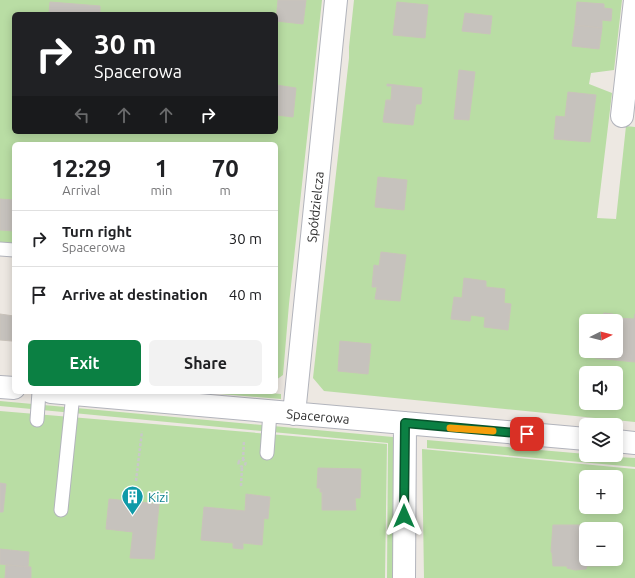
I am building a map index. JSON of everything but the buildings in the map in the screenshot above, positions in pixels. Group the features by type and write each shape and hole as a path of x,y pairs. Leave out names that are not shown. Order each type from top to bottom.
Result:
{"street":[{"name":"Spółdzielcza","path":"294,414 336,0"},
{"path":"622,116 633,42 635,0"},
{"path":"0,387 12,388"},
{"name":"Spacerowa","path":"73,394 579,438"},
{"path":"404,578 405,423"},
{"path":"623,442 635,443"}],"lane":[{"path":"0,249 12,250"},
{"path":"37,420 39,394"},
{"path":"61,510 73,394"},
{"path":"267,453 270,412"}],"path":[{"path":"136,481 142,431"},
{"path":"241,486 242,466 245,463 243,460 244,440"}],"green space":[{"path":"0,0 322,0 289,304 283,375 278,379 278,142 12,142 12,255 0,255"},
{"path":"354,0 622,0 614,70 591,73 589,84 612,93 597,218 616,219 626,126 635,127 635,422 623,421 623,418 595,418 324,391 313,378 349,58"},
{"path":"220,394 281,394 281,399"},
{"path":"0,401 393,437 395,440 395,578 387,578 388,443 0,406"},
{"path":"0,411 387,444 385,578 0,578"},
{"path":"427,440 579,453 579,462 427,448"},
{"path":"422,449 635,469 635,578 424,578"},
{"path":"623,457 635,458 635,467 580,462 623,462"}],"slow traffic":[{"path":"450,428 493,431"}],"place":[{"name":"Kizi","path":"133,516"}],"route":[{"path":"404,516 405,423 527,434"}]}
